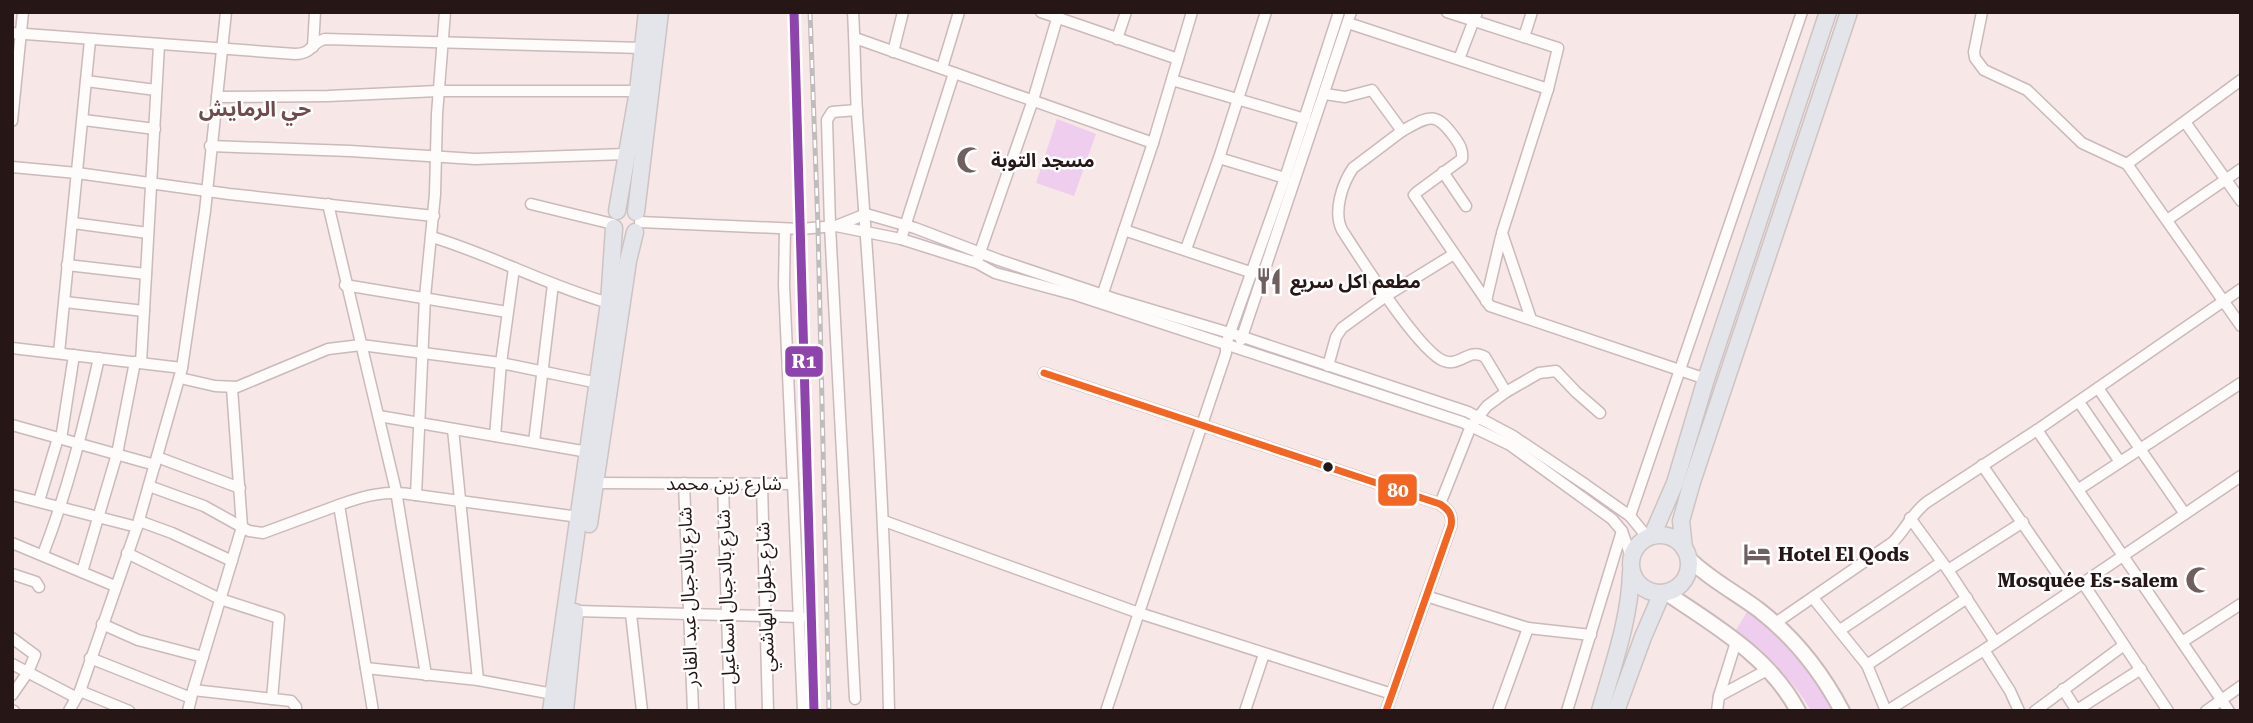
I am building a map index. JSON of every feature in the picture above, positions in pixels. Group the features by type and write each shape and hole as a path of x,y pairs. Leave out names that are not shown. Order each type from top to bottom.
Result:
{"main road":[{"path":"552,702 609,303 615,221 638,91 647,12"},
{"path":"565,711 576,611 628,261 637,222 642,153 660,12"},
{"path":"1600,711 1626,615 1630,595 1631,562 1635,549 1650,537 1675,483 1706,379 1828,12"},
{"path":"1631,562 1637,583 1653,592 1664,593 1679,586 1689,568 1681,521 1692,482 1849,12"},
{"path":"615,221 629,208 637,222"},
{"path":"615,221 626,235 637,222"},
{"path":"1650,537 1669,536 1686,553"},
{"path":"1616,711 1643,636 1664,593"}],"street":[{"path":"12,121 17,33 23,12"},
{"path":"69,711 138,524 181,373 205,211 226,12"},
{"path":"313,47 315,12"},
{"path":"416,495 425,297 434,216 438,91 445,12"},
{"path":"853,12 884,522 889,711"},
{"path":"893,51 903,12"},
{"path":"942,68 959,12"},
{"path":"1041,12 1058,15 1116,39 1178,60"},
{"path":"1116,39 1126,12"},
{"path":"1101,299 1153,143 1192,12"},
{"path":"1186,249 1219,158 1266,12"},
{"path":"1107,711 1339,12"},
{"path":"1447,12 1475,17 1558,48 1548,89 1502,233 1486,301"},
{"path":"1524,37 1532,12"},
{"path":"1630,516 1802,12"},
{"path":"1982,12 1974,52 1984,70 2021,86 2082,143 2127,164 2241,326"},
{"path":"976,263 1034,100 1058,15"},
{"path":"1458,59 1475,17"},
{"path":"1230,345 1242,337 1349,18 1548,89"},
{"path":"17,33 302,54 318,41 325,39 642,48"},
{"path":"855,38 1153,143"},
{"path":"59,353 90,40"},
{"path":"82,572 117,454 138,362 144,311 159,44"},
{"path":"901,239 954,73"},
{"path":"1172,80 1305,119"},
{"path":"2127,164 2241,80"},
{"path":"86,81 156,90"},
{"path":"1325,94 1345,97 1372,90 1402,131"},
{"path":"217,97 438,91 638,91"},
{"path":"855,699 827,121 832,112 857,110"},
{"path":"1506,393 1485,357 1472,353 1450,362 1443,361 1430,351 1386,296 1342,230 1337,218 1353,168 1402,131 1423,119 1440,120 1445,124 1463,154 1462,159 1415,195 1486,301 1502,311 1706,379"},
{"path":"84,120 155,129"},
{"path":"2185,122 2241,201"},
{"path":"210,146 350,150 475,159 626,154"},
{"path":"1219,158 1285,178"},
{"path":"12,167 434,216"},
{"path":"2167,219 2241,169"},
{"path":"1443,172 1466,206"},
{"path":"327,204 396,491 426,675"},
{"path":"531,204 615,221"},
{"path":"637,222 800,229 833,226 866,214 907,226 1230,345 1471,426 1510,445 1612,519 1622,531 1631,562"},
{"path":"73,223 148,233"},
{"path":"833,226 901,239 976,263 995,273 1101,299"},
{"path":"785,229 784,285 793,484"},
{"path":"1124,230 1252,273"},
{"path":"1502,233 1531,319"},
{"path":"432,237 609,303"},
{"path":"1328,366 1336,337 1342,328 1386,296 1454,254"},
{"path":"68,265 146,274"},
{"path":"495,436 501,363 514,268"},
{"path":"534,442 553,284"},
{"path":"345,285 507,312"},
{"path":"1774,624 1893,542 1902,533 1910,518 1927,502 2079,402 2241,289"},
{"path":"65,302 144,311"},
{"path":"1242,337 1416,393 1478,416 1513,436 1630,516 1650,537"},
{"path":"12,348 138,362 232,388 258,380 328,349 361,345 501,363 598,383"},
{"path":"39,501 60,438 74,355"},
{"path":"43,554 61,507 99,358"},
{"path":"1440,504 1471,426 1478,416 1487,406 1539,373 1552,370 1560,374 1600,413"},
{"path":"1044,373 1204,424 1440,504 1447,509 1452,520 1386,711"},
{"path":"2079,489 2241,383"},
{"path":"188,711 242,527 232,388"},
{"path":"2098,388 2185,514"},
{"path":"2079,402 2120,462"},
{"path":"379,416 588,452"},
{"path":"12,425 117,454 156,461 240,488"},
{"path":"453,429 478,680"},
{"path":"2037,430 2229,711"},
{"path":"1982,465 2070,592"},
{"path":"1813,598 1867,665 1887,711 1984,650 2241,476"},
{"name":"شارع زين محمد","path":"595,483 793,484 801,617 803,711"},
{"name":"شارع بالدجبال عبد القادر","path":"684,483 693,711"},
{"name":"شارع بالدجبال اسماعيل","path":"723,484 730,711"},
{"name":"شارع جلول الهاشمي","path":"762,484 768,711"},
{"path":"149,486 204,506 242,527 262,533 369,494 396,491 579,517"},
{"path":"12,495 172,533 232,561"},
{"path":"339,505 373,711"},
{"path":"1910,518 1995,642"},
{"path":"884,522 1139,613 1392,694"},
{"path":"1840,631 1945,566 2023,522"},
{"path":"1567,711 1622,531"},
{"path":"12,543 115,586"},
{"path":"127,553 220,599 279,618 272,699"},
{"path":"1686,553 1700,570 1759,610 1807,656 1842,711"},
{"path":"12,574 36,582 39,587"},
{"path":"2083,583 2168,711"},
{"path":"1664,593 1736,642 1769,669 1798,711"},
{"path":"1426,596 1528,628 1591,635"},
{"path":"1867,665 1967,598"},
{"path":"2182,642 2241,604"},
{"path":"576,611 801,617"},
{"path":"631,614 642,711"},
{"path":"102,624 138,640 203,657"},
{"path":"1498,711 1528,628"},
{"path":"12,638 34,653 35,657 12,695"},
{"path":"1717,711 1736,642"},
{"path":"2035,711 2124,645"},
{"path":"1984,650 2010,691 2018,711"},
{"path":"1245,711 1264,653"},
{"path":"90,658 192,694 291,701 296,706 296,711"},
{"path":"12,664 77,694 129,711"},
{"path":"366,668 478,680 552,702"},
{"path":"1719,696 1769,669"},
{"path":"2063,689 2077,710 2140,669"},
{"path":"2206,711 2241,686"}],"shaded area":[{"path":"1057,119 1096,134 1074,196 1036,183"},
{"path":"1749,609 1794,647 1837,711 1811,711 1786,677 1736,630"}],"railway":[{"path":"810,12 818,227 829,711"}],"transit line":[{"name":"R1","path":"794,12 814,711"},
{"name":"80","path":"1044,373 1446,508 1451,516 1451,526 1386,711"}],"place":[{"name":"مسجد التوبة","path":"970,160"},
{"name":"مطعم اكل سريع","path":"1269,281"},
{"name":"Hotel El Qods","path":"1757,554"},
{"name":"Mosquée Es-salem","path":"2199,580"}],"district":[{"name":"حي الرمايش","path":"255,109"}]}
